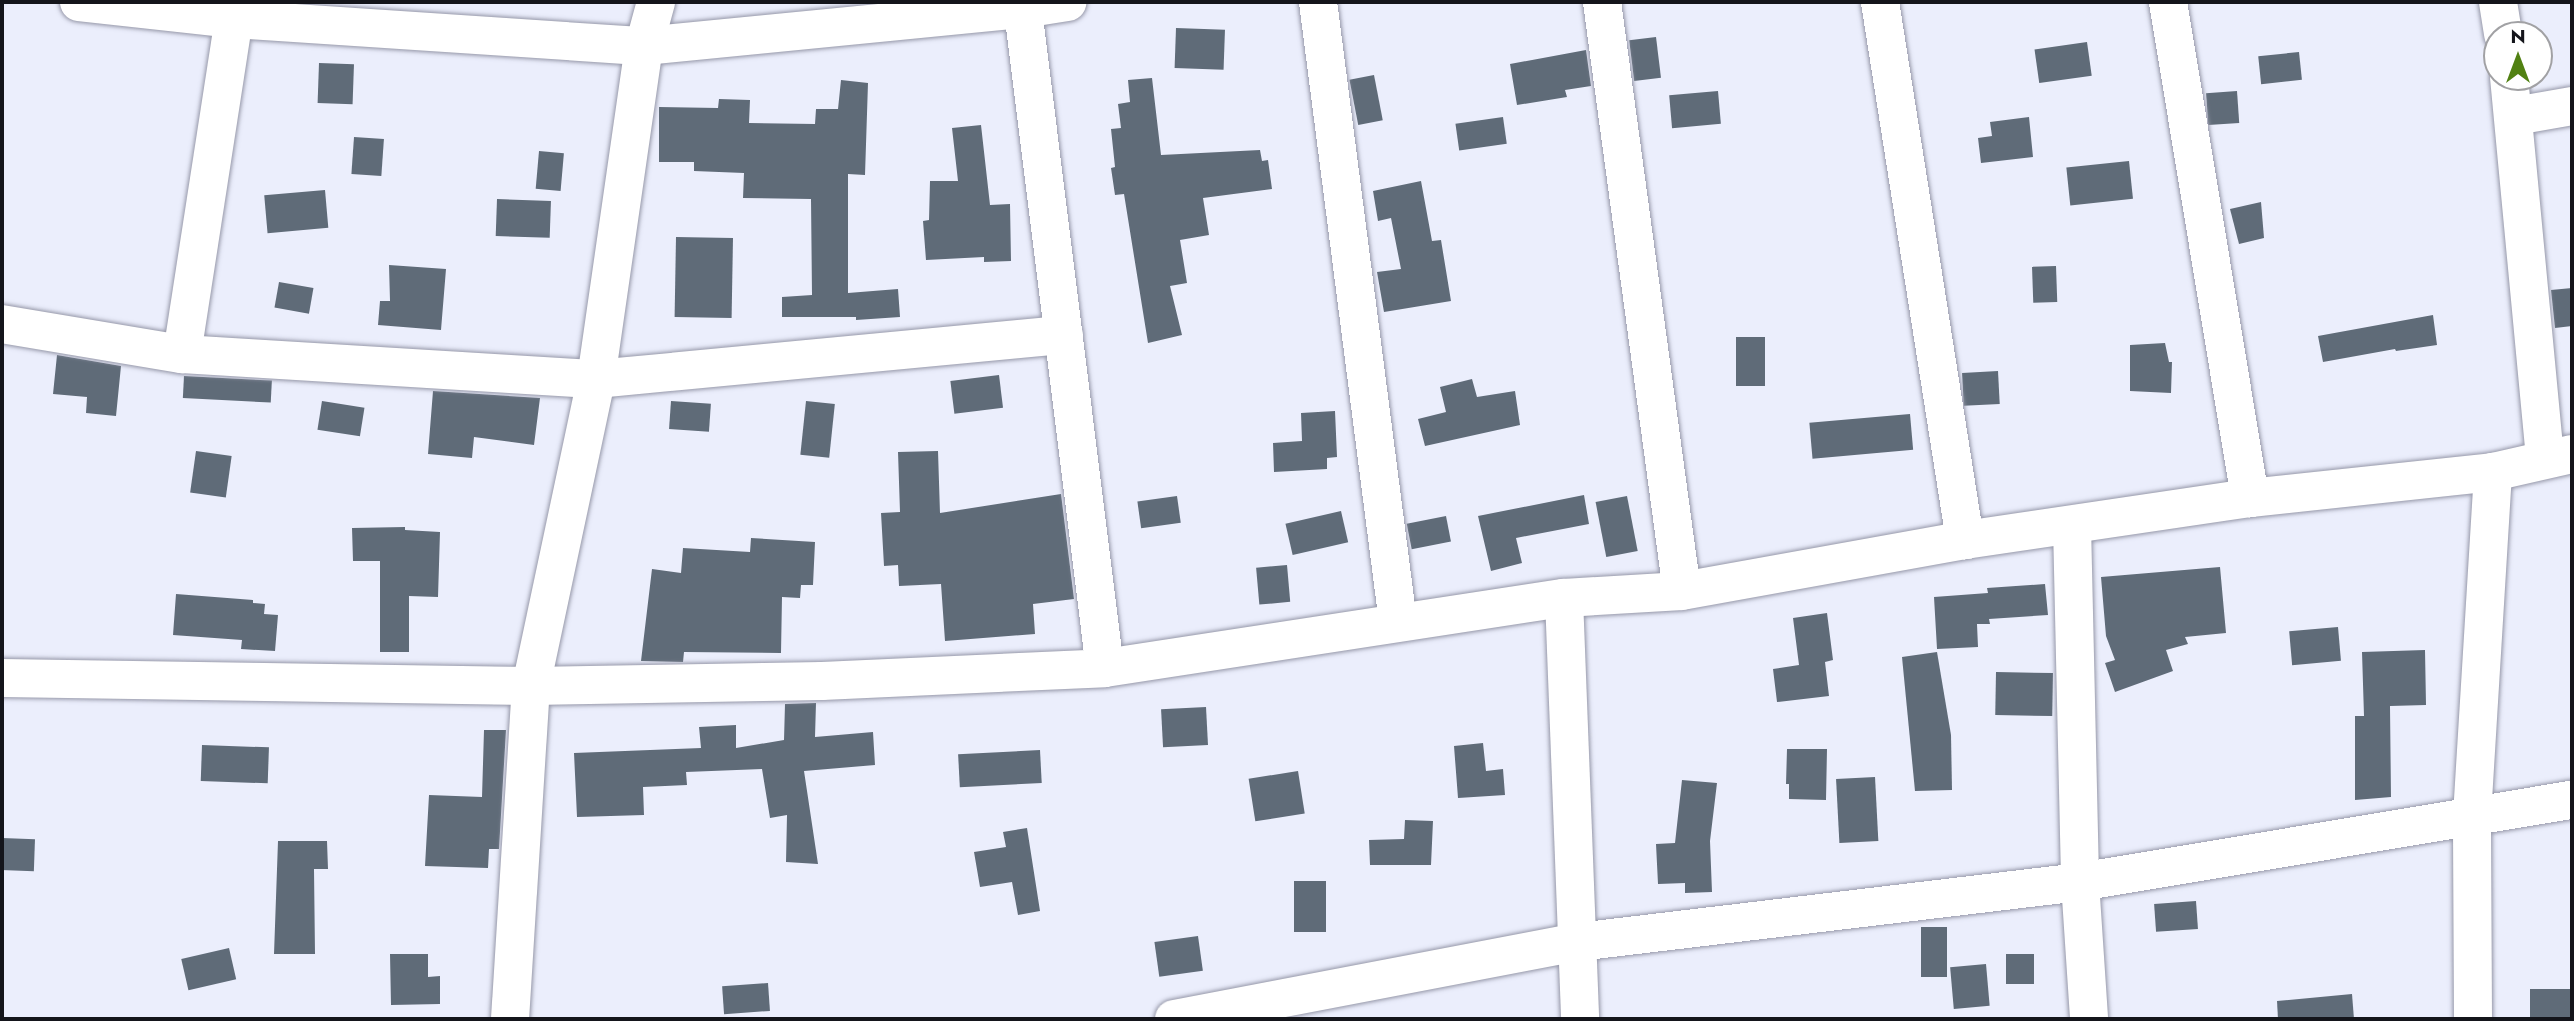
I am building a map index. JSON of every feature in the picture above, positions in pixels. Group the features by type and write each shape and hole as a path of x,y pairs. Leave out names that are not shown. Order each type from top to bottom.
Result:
{"street":[{"path":"79,2 234,19 644,46 1067,2"},
{"path":"510,1019 531,686 596,379 644,46 656,2"},
{"path":"1318,2 1398,621"},
{"path":"1602,2 1682,591"},
{"path":"1880,2 1965,540"},
{"path":"2168,2 2250,498"},
{"path":"2498,2 2500,21"},
{"path":"1023,5 1105,668"},
{"path":"182,354 234,19"},
{"path":"2,678 531,686 822,681 1105,668 1398,621 1564,598 1682,591 1965,540 2250,498 2493,472 2559,457 2511,91"},
{"path":"2515,116 2572,106"},
{"path":"2,324 182,354 596,379 1064,335"},
{"path":"2473,1019 2472,816 2493,472"},
{"path":"2072,525 2080,882 2089,1019"},
{"path":"1564,598 1580,1019"},
{"path":"1174,1019 1578,942 2080,882 2572,800"}],"building":[{"path":"1176,28 1225,30 1224,70 1175,68"},
{"path":"1656,37 1661,78 1634,81 1629,40"},
{"path":"2087,42 2092,76 2039,83 2035,49"},
{"path":"1586,50 1591,86 1565,90 1567,97 1517,105 1510,64"},
{"path":"2299,52 2302,80 2261,84 2258,56"},
{"path":"319,63 354,64 353,104 318,103"},
{"path":"1374,75 1383,120 1358,125 1349,80"},
{"path":"1152,78 1161,155 1260,150 1262,161 1268,160 1272,189 1203,198 1209,235 1180,240 1187,283 1170,286 1182,335 1148,343 1124,194 1115,195 1111,168 1115,167 1111,129 1121,128 1118,104 1130,102 1128,80"},
{"path":"841,80 868,83 865,175 848,174 848,293 898,289 900,317 856,320 856,317 782,317 782,297 812,295 811,199 743,198 744,173 694,171 694,162 659,162 659,107 718,108 719,99 750,100 749,123 815,124 816,109 838,109"},
{"path":"1718,91 1721,124 1672,128 1669,95"},
{"path":"2237,91 2239,123 2208,125 2206,93"},
{"path":"1503,117 1507,144 1459,150 1455,124"},
{"path":"2029,117 2033,157 1981,163 1978,138 1992,136 1990,122"},
{"path":"981,125 990,205 1010,204 1011,261 984,262 984,257 926,260 923,221 929,220 930,181 958,181 952,128"},
{"path":"354,137 384,139 381,176 351,174"},
{"path":"539,151 564,153 561,191 536,189"},
{"path":"2129,161 2133,199 2070,205 2066,168"},
{"path":"1421,181 1432,241 1441,240 1451,301 1384,312 1377,272 1401,269 1391,218 1378,221 1373,191"},
{"path":"325,190 328,228 268,233 264,195"},
{"path":"497,199 551,201 550,238 496,236"},
{"path":"2261,202 2264,238 2239,244 2230,209"},
{"path":"676,237 733,238 732,318 675,317"},
{"path":"389,265 446,269 441,330 378,325 380,301 390,301"},
{"path":"2056,266 2057,302 2033,303 2032,267"},
{"path":"279,282 313,288 309,314 274,308"},
{"path":"2572,288 2572,326 2555,328 2551,290"},
{"path":"2433,315 2437,345 2395,349 2323,362 2318,336"},
{"path":"1736,337 1765,337 1765,386 1736,386"},
{"path":"2165,343 2169,362 2172,362 2171,393 2130,391 2130,345"},
{"path":"57,355 121,366 116,416 86,413 87,397 53,394"},
{"path":"1998,371 2000,404 1964,406 1962,373"},
{"path":"999,375 1003,408 954,414 950,381"},
{"path":"184,376 272,381 271,403 183,398"},
{"path":"1472,379 1477,397 1515,391 1520,425 1425,446 1418,419 1446,412 1440,387"},
{"path":"433,391 540,398 534,445 474,437 472,458 428,454"},
{"path":"322,401 364,408 360,436 317,430"},
{"path":"671,401 711,404 709,432 669,429"},
{"path":"806,401 835,404 829,458 800,455"},
{"path":"1335,411 1337,457 1327,458 1327,469 1274,472 1273,443 1302,441 1301,413"},
{"path":"1910,414 1913,450 1813,459 1809,423"},
{"path":"196,451 232,456 226,498 190,493"},
{"path":"938,451 940,513 1061,494 1074,599 1033,604 1035,634 945,641 941,584 899,586 898,565 884,566 881,513 900,512 898,452"},
{"path":"1584,495 1589,524 1516,538 1522,563 1491,571 1478,516"},
{"path":"1177,496 1181,523 1141,528 1137,502"},
{"path":"1627,496 1638,551 1606,557 1596,502"},
{"path":"1341,511 1348,542 1293,555 1285,524"},
{"path":"1446,516 1451,542 1412,549 1407,524"},
{"path":"405,527 405,530 440,532 438,597 409,596 409,652 380,652 380,561 353,561 352,528"},
{"path":"751,538 815,542 813,585 801,585 800,598 782,597 781,653 684,652 683,662 641,661 652,569 681,573 683,548 750,552"},
{"path":"1287,565 1290,602 1259,605 1256,568"},
{"path":"2220,567 2226,633 2185,637 2188,644 2166,650 2173,671 2115,692 2105,663 2115,660 2106,636 2101,577"},
{"path":"2045,584 2048,615 1989,619 1990,624 1977,624 1978,647 1937,649 1934,597 1988,593 1987,588"},
{"path":"176,594 253,600 253,603 265,604 264,614 278,615 275,651 241,649 242,640 173,635"},
{"path":"1827,613 1833,660 1825,662 1829,696 1777,702 1773,669 1799,665 1793,618"},
{"path":"2338,627 2341,661 2292,665 2289,631"},
{"path":"2425,650 2426,705 2390,706 2391,797 2355,800 2355,716 2364,716 2362,652"},
{"path":"1937,652 1951,735 1952,790 1915,791 1902,657"},
{"path":"1996,672 2053,673 2052,716 1995,715"},
{"path":"816,703 815,737 873,732 875,765 804,771 818,864 786,862 787,815 770,818 762,769 686,772 687,785 643,787 644,815 577,817 574,753 701,748 699,727 736,725 736,748 784,740 785,704"},
{"path":"1206,707 1208,745 1163,747 1161,709"},
{"path":"484,730 506,730 499,849 489,849 488,868 425,866 429,795 482,797"},
{"path":"1483,743 1486,771 1503,769 1505,795 1458,798 1454,746"},
{"path":"202,745 269,747 268,783 201,781"},
{"path":"1787,749 1827,749 1826,800 1789,799 1789,784 1786,784"},
{"path":"1040,750 1042,783 960,787 958,754"},
{"path":"1298,771 1305,813 1255,821 1249,779"},
{"path":"1875,777 1878,841 1839,843 1836,779"},
{"path":"1682,780 1717,783 1710,841 1712,892 1685,893 1685,883 1658,884 1656,844 1675,843"},
{"path":"1405,820 1433,821 1431,865 1370,865 1369,840 1404,839"},
{"path":"1027,828 1040,911 1018,915 1012,882 980,887 974,852 1006,847 1003,832"},
{"path":"2,838 35,839 34,871 2,870"},
{"path":"278,841 327,841 328,869 314,869 315,954 274,954"},
{"path":"1294,881 1326,881 1326,932 1294,932"},
{"path":"2196,901 2198,929 2156,932 2154,904"},
{"path":"1921,927 1947,927 1947,977 1921,977"},
{"path":"1198,936 1203,971 1159,977 1154,942"},
{"path":"229,948 236,979 188,990 181,959"},
{"path":"390,954 428,954 428,977 440,976 440,1004 391,1005"},
{"path":"2006,954 2034,954 2034,984 2006,984"},
{"path":"1986,964 1990,1006 1954,1009 1950,967"},
{"path":"768,983 770,1011 724,1014 722,986"},
{"path":"2530,989 2572,989 2572,1019 2530,1019"},
{"path":"2352,994 2354,1019 2278,1019 2277,1001"}]}
